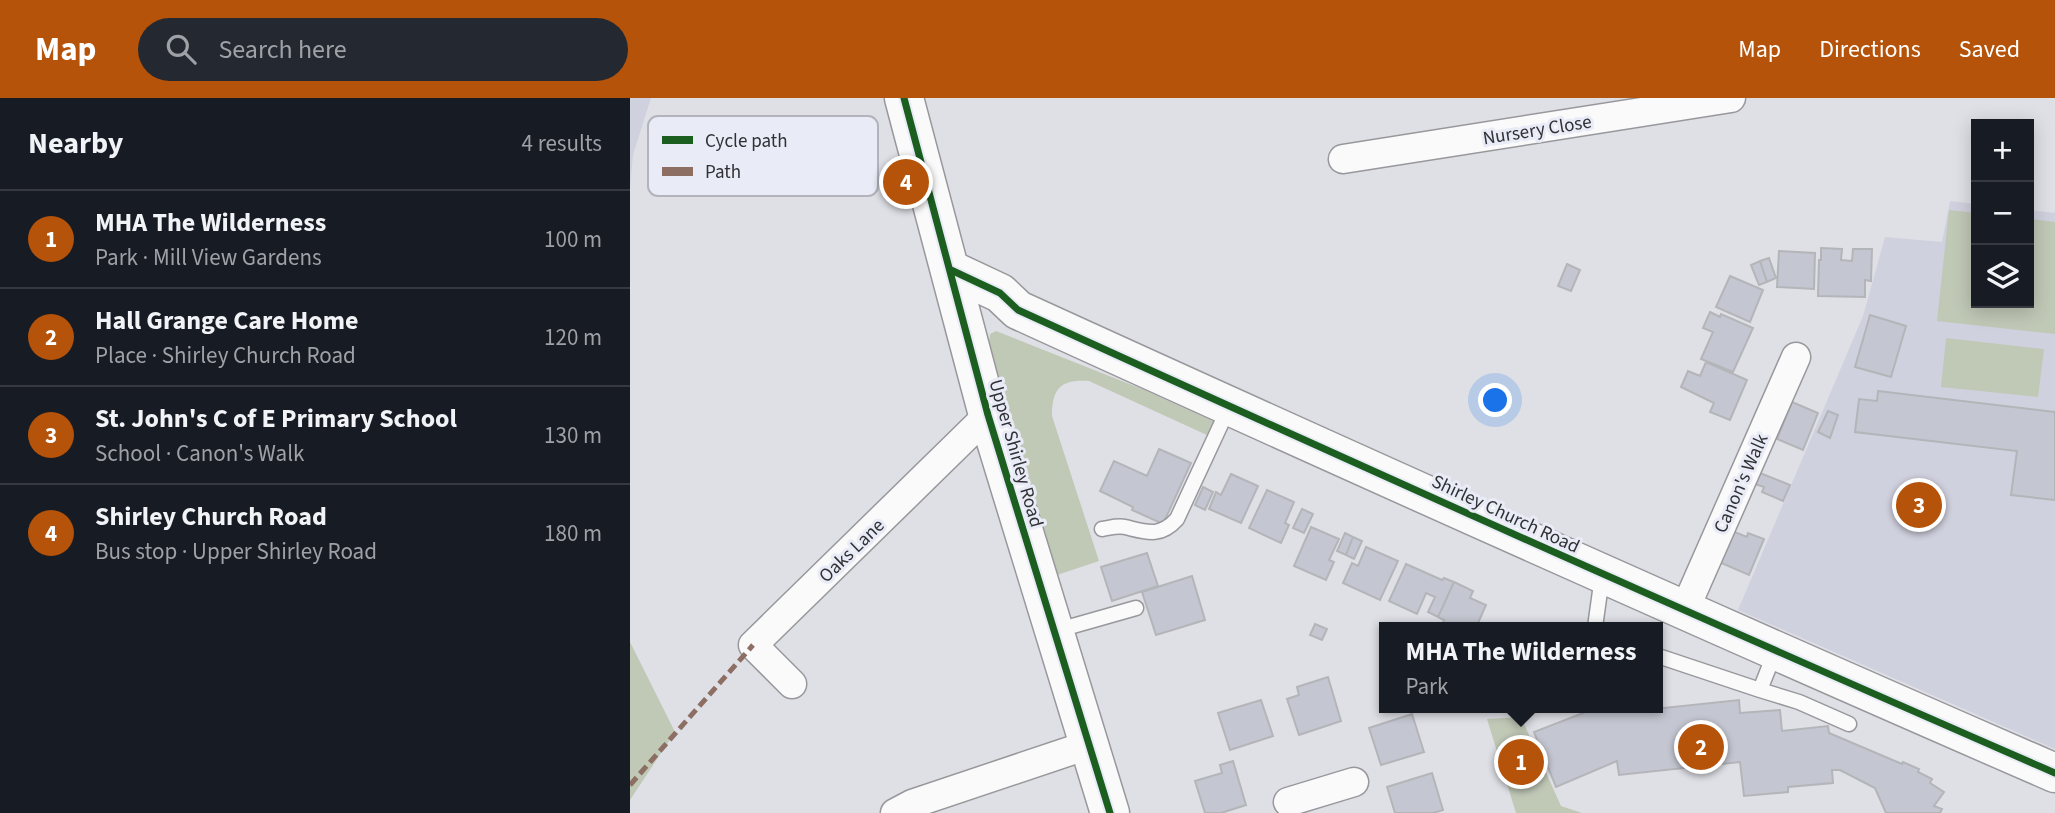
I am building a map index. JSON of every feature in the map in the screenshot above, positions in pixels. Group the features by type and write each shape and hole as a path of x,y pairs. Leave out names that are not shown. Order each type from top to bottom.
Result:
{"street":[{"name":"Upper Shirley Road","path":"904,98 988,415 1110,813"},
{"name":"Nursery Close","path":"1343,159 1731,98"},
{"name":"Shirley Church Road","path":"951,270 1000,293 1018,310 1602,575 2055,773"},
{"name":"Shirley Church Road","path":"962,318 977,313 1018,310"},
{"name":"Canon's Walk","path":"1685,609 1796,357"},
{"name":"Oaks Lane","path":"792,684 753,645 988,415"},
{"path":"895,813 912,804 1088,745"},
{"path":"1288,802 1324,803 1354,782"}],"lane":[{"path":"1102,529 1124,526 1151,534 1162,532 1171,526 1177,519 1229,405"},
{"path":"1596,622 1602,575"},
{"path":"1054,631 1136,608"},
{"path":"1760,690 1776,650"},
{"path":"1663,658 1799,702 1849,724"}],"shaded area":[{"path":"630,98 651,98 633,155 630,189"},
{"path":"1950,201 1971,203 1971,308 2034,308 2034,211 2055,213 2055,749 1738,610 1863,316 1885,237 1942,242"}],"green space":[{"path":"1949,210 1971,212 1971,308 2034,308 2034,220 2055,222 2055,334 1937,321"},
{"path":"996,331 1142,389 1215,422 1209,436 1089,381 1071,382 1060,387 1054,398 1052,416 1099,561 1057,575 989,344 990,334"},
{"path":"1946,338 2044,349 2038,397 1941,387"},
{"path":"630,642 675,732 630,800"},
{"path":"1521,717 1561,806 1582,813 1516,813 1487,719"}],"building":[{"path":"1821,248 1842,249 1841,260 1852,261 1853,249 1872,249 1871,281 1865,280 1865,297 1818,296"},
{"path":"1779,251 1815,253 1814,289 1777,287"},
{"path":"1769,258 1776,278 1767,282 1760,261"},
{"path":"1760,261 1767,282 1759,285 1751,265"},
{"path":"1567,264 1580,270 1571,291 1558,286"},
{"path":"1730,276 1763,290 1750,322 1716,307"},
{"path":"1710,312 1753,328 1733,372 1701,359 1713,332 1703,328"},
{"path":"1870,315 1906,326 1891,377 1855,367"},
{"path":"1706,362 1747,380 1730,420 1710,412 1714,403 1681,387 1688,371 1700,376"},
{"path":"1878,391 2055,412 2055,500 2011,495 2017,451 1855,432 1859,399 1877,401"},
{"path":"1792,402 1818,413 1803,450 1777,439"},
{"path":"1828,411 1838,415 1830,438 1818,432"},
{"path":"1159,449 1191,463 1163,524 1100,491 1114,461 1147,476"},
{"path":"1760,473 1790,485 1783,501 1762,492 1764,487 1755,484"},
{"path":"1231,474 1258,486 1241,523 1209,509 1216,492 1221,495"},
{"path":"1203,487 1213,492 1205,510 1195,505"},
{"path":"1267,490 1294,502 1285,523 1289,525 1281,543 1249,528"},
{"path":"1302,509 1313,514 1304,533 1293,528"},
{"path":"1311,527 1339,539 1329,560 1334,562 1326,580 1294,566"},
{"path":"1732,531 1747,537 1748,533 1764,539 1749,575 1719,562"},
{"path":"1345,533 1353,537 1346,555 1337,551"},
{"path":"1353,537 1362,541 1354,559 1346,555"},
{"path":"1366,547 1398,561 1380,600 1343,583 1352,563 1358,566"},
{"path":"1147,553 1158,586 1112,601 1101,567"},
{"path":"1406,564 1442,580 1444,578 1454,582 1438,617 1428,612 1435,597 1426,593 1417,614 1389,601"},
{"path":"1192,576 1205,620 1156,635 1142,592"},
{"path":"1454,582 1473,591 1470,598 1486,605 1478,622 1443,622 1438,617"},
{"path":"1315,624 1327,629 1322,640 1310,635"},
{"path":"1328,677 1341,721 1299,735 1287,699 1299,695 1297,687"},
{"path":"1261,700 1273,736 1230,750 1218,713"},
{"path":"1739,700 1740,713 1780,710 1782,731 1828,726 1829,733 1919,769 1918,772 1932,779 1930,783 1944,792 1934,806 1942,809 1940,813 1886,813 1875,788 1840,770 1832,770 1833,783 1788,787 1788,792 1744,796 1740,762 1619,775 1617,761 1556,787 1534,732 1583,713 1663,713 1663,708"},
{"path":"1412,714 1424,752 1381,765 1369,728"},
{"path":"1233,761 1246,805 1221,813 1205,813 1195,781 1222,773 1220,765"},
{"path":"1432,773 1443,810 1433,813 1395,813 1387,787"}],"marked path":[{"path":"630,785 753,645"}],"cycle path":[{"path":"904,98 988,415 1110,813"},
{"path":"951,270 1000,293 1018,310 1535,544 2055,773"}],"place":[{"name":"Shirley Church Road","path":"906,182"},
{"name":"St. John's C of E Primary School","path":"1919,505"},
{"name":"Hall Grange Care Home","path":"1701,747"},
{"name":"MHA The Wilderness","path":"1521,762"}]}
